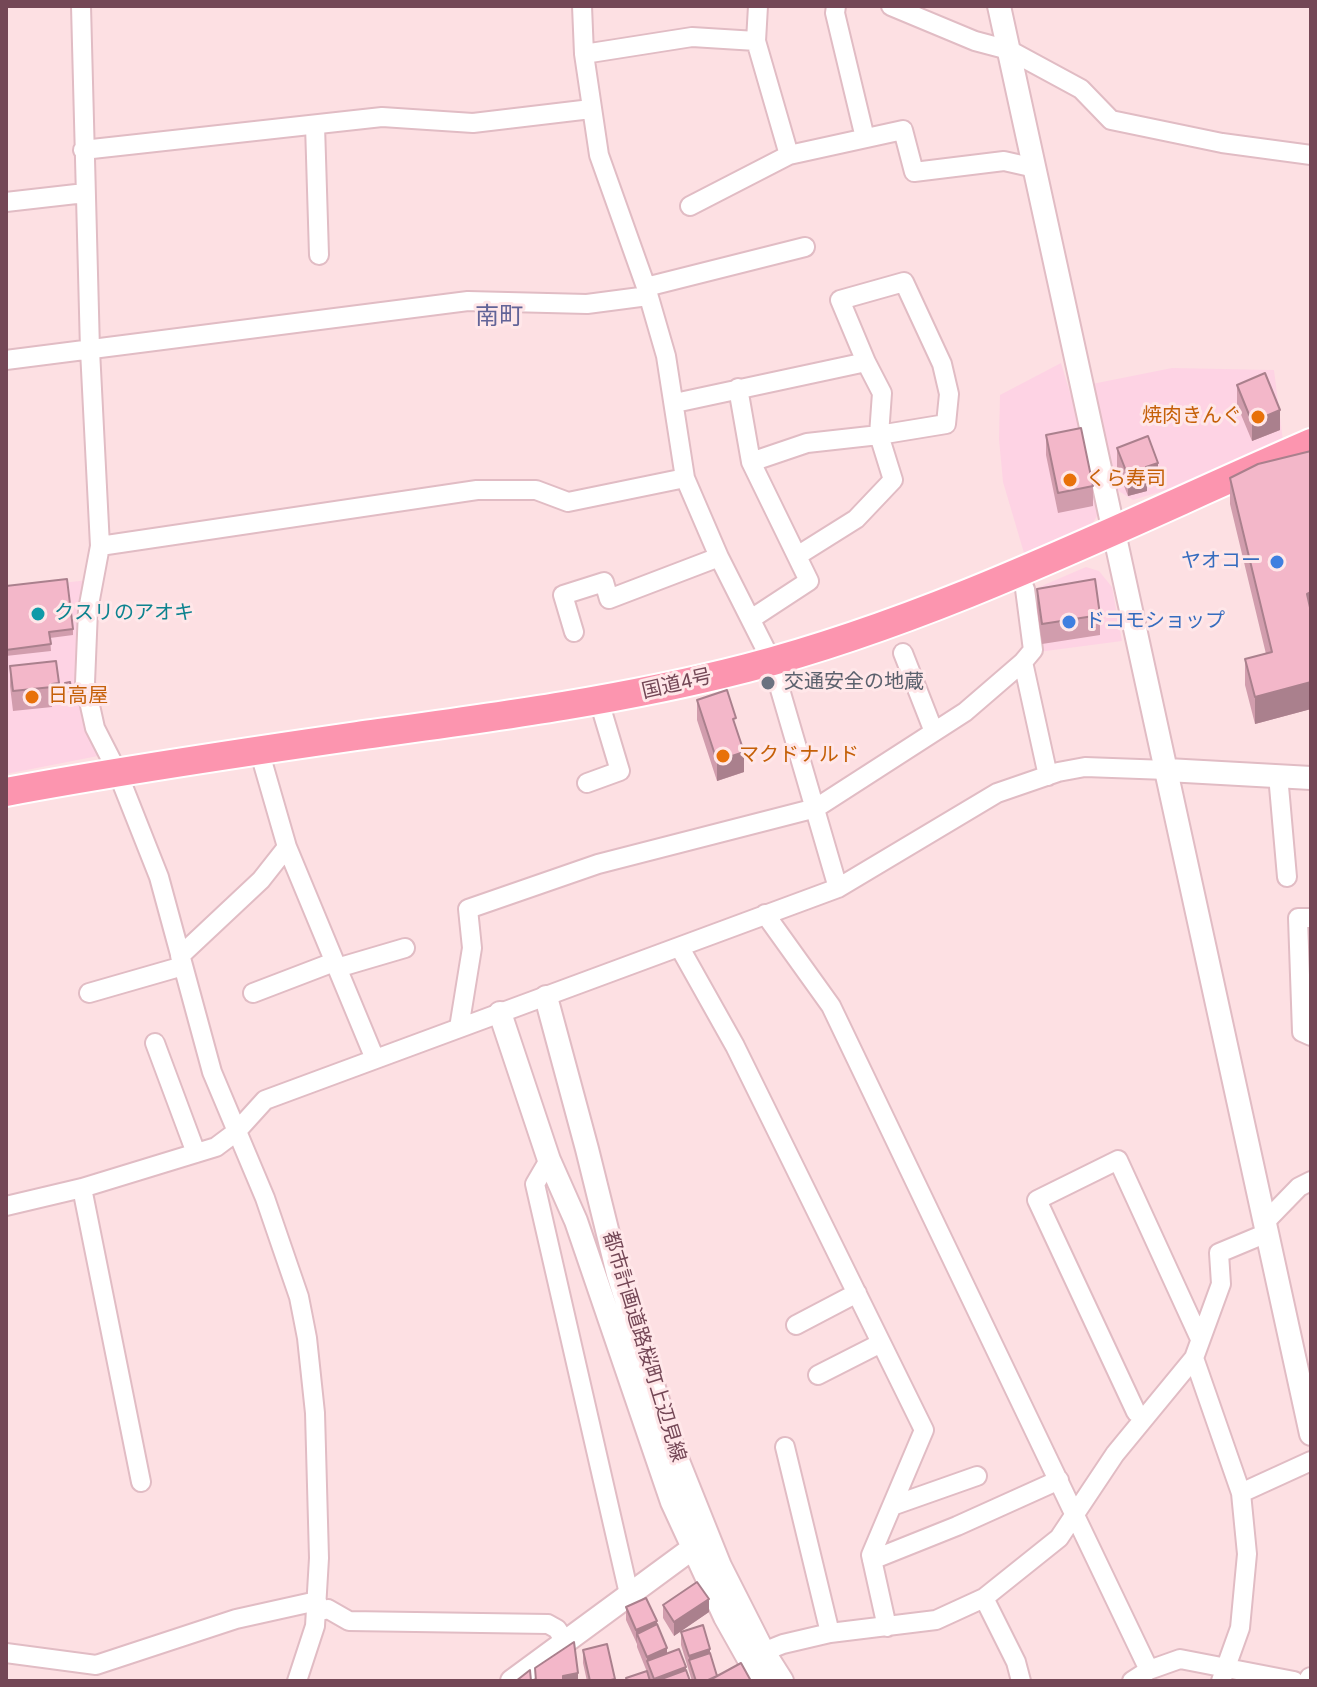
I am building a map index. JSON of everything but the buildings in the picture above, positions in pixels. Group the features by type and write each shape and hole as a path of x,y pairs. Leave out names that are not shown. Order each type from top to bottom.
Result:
{"highway":[{"name":"国道4号","path":"6,792 117,771 599,701 690,683 772,662 949,601 1311,443"}],"street":[{"path":"81,6 90,350 100,546 88,610 85,683 95,728 117,771 159,877 212,1072 270,1212 299,1297 315,1413 319,1558 316,1606 306,1657 297,1681"},
{"path":"582,6 584,54 599,155 647,291 666,356 685,478 719,557 772,662 838,888"},
{"path":"758,6 756,41 789,155"},
{"path":"836,6 835,13 865,138"},
{"path":"999,6 1311,1434"},
{"path":"895,7 975,41 1009,50 1081,89 1111,120 1222,143 1311,155"},
{"path":"584,54 692,37 756,41"},
{"path":"83,150 382,117 486,122 591,109"},
{"path":"315,125 319,255"},
{"path":"690,206 789,155 903,130 914,172 1004,161 1035,168"},
{"path":"6,202 85,193"},
{"path":"6,360 468,301 587,304 647,291 805,247"},
{"path":"751,462 807,443 879,435 946,424 949,394 942,364 904,282 840,300 882,393 879,435 893,480 856,519 797,556"},
{"path":"675,403 866,362"},
{"path":"738,388 751,462 809,581 751,619"},
{"path":"100,546 477,490 536,490 568,502 685,478"},
{"path":"574,632 563,595 604,582 609,599 719,557"},
{"path":"459,1028 472,948 468,909 598,864 816,808 965,712 1023,662 1033,650 1025,589"},
{"path":"903,653 934,732"},
{"path":"1023,662 1048,776"},
{"path":"587,783 620,771 599,701"},
{"path":"259,750 287,847 375,1059"},
{"path":"6,1206 82,1188 216,1147 236,1132 265,1100 838,888 997,793 1048,776 1085,767 1311,778"},
{"path":"1278,775 1287,877"},
{"path":"89,993 182,961 261,880 287,847"},
{"path":"765,914 831,1006 1149,1670"},
{"path":"1311,918 1298,918 1302,1032 1311,1036"},
{"path":"253,993 336,965 405,948"},
{"path":"680,948 735,1046 924,1430 871,1555 887,1627"},
{"name":"都市計画道路桜町上辺見線","path":"546,997 618,1274 700,1543"},
{"name":"都市計画道路桜町上辺見線","path":"500,1013 549,1160 576,1221 659,1467 755,1655 761,1681"},
{"path":"155,1043 196,1153"},
{"path":"549,1160 535,1184 629,1594"},
{"path":"1136,1412 1037,1200 1118,1160 1200,1339"},
{"path":"755,1655 830,1633 936,1620 984,1598 1059,1538 1115,1454 1194,1358 1221,1284 1219,1253 1266,1228 1299,1187 1311,1181"},
{"path":"82,1188 141,1482"},
{"path":"796,1325 857,1293"},
{"path":"818,1375 881,1343"},
{"path":"1194,1358 1241,1493 1247,1554 1240,1628 1224,1674"},
{"path":"785,1447 830,1633"},
{"path":"1241,1493 1311,1461"},
{"path":"892,1506 977,1476"},
{"path":"872,1560 1059,1480"},
{"path":"512,1681 700,1543"},
{"path":"984,1598 1016,1662 1021,1681"},
{"path":"6,1653 98,1673 236,1619 316,1606 349,1621 548,1624 557,1629 565,1641"},
{"name":"都市計画道路桜町上辺見線","path":"755,1655 782,1681"},
{"path":"1132,1681 1149,1670 1180,1659 1224,1674 1294,1681"}],"shaded area":[{"path":"1061,363 1071,396 1076,395 1101,510 1092,524 1024,553 1003,482 999,439 1000,395"},
{"path":"1172,368 1274,370 1283,441 1176,487 1133,500 1117,490 1092,384"},
{"path":"1086,567 1099,571 1112,587 1122,641 1038,652 1030,591"},
{"path":"89,580 81,613 103,755 6,774 6,589"}],"place":[{"name":"焼肉きんぐ","path":"1258,417"},
{"name":"くら寿司","path":"1070,480"},
{"name":"ヤオコー","path":"1277,562"},
{"name":"クスリのアオキ","path":"38,614"},
{"name":"ドコモショップ","path":"1069,622"},
{"name":"交通安全の地蔵","path":"768,683"},
{"name":"日高屋","path":"32,697"},
{"name":"マクドナルド","path":"723,756"}],"district":[{"name":"南町","path":"499,318"}]}
